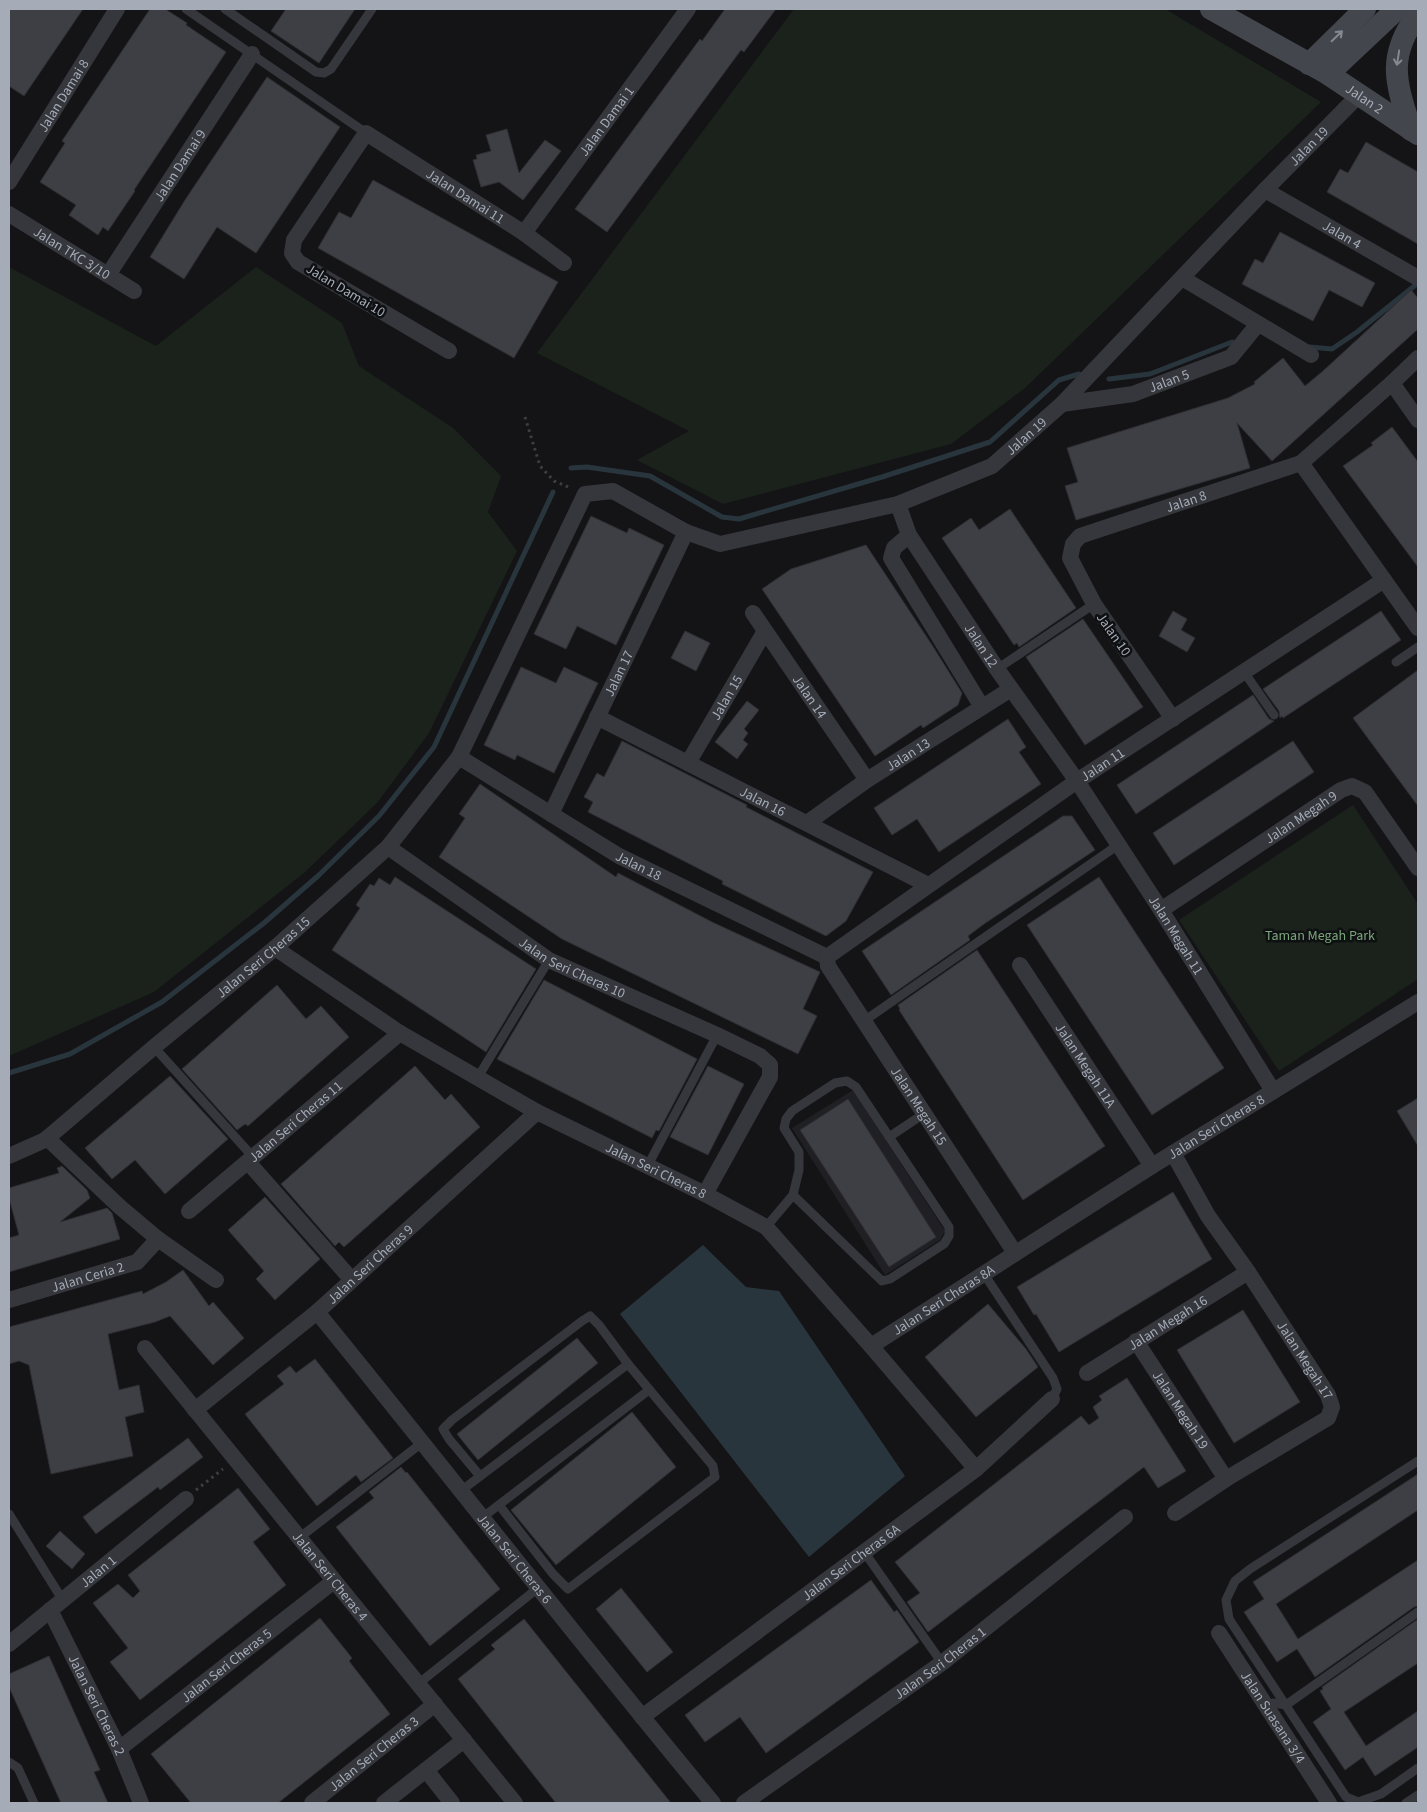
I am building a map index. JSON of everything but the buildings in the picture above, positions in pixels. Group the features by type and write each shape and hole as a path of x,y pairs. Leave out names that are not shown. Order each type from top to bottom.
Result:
{"main road":[{"name":"Jalan 2","path":"1211,9 1318,69 1414,132"},
{"path":"1318,69 1365,9"},
{"path":"1318,69 1397,9"},
{"path":"1414,132 1398,90 1396,69 1399,48 1418,14"}],"street":[{"name":"Jalan Damai 8","path":"9,182 117,9"},
{"name":"Jalan Damai 1","path":"524,233 688,9"},
{"name":"Jalan Damai 9","path":"108,275 252,54"},
{"name":"Jalan 19","path":"585,494 613,491 686,532 720,544 898,504 992,466 1062,404 1265,190 1359,96"},
{"name":"Jalan Damai 11","path":"366,133 524,233 564,263"},
{"name":"Jalan Damai 10","path":"366,133 294,240 292,253 298,262 448,351"},
{"name":"Jalan 4","path":"1265,190 1416,277"},
{"name":"Jalan TKC 3/10","path":"9,214 134,291"},
{"path":"1182,278 1311,356"},
{"name":"Jalan 5","path":"1062,404 1133,394 1231,357 1258,324"},
{"name":"Jalan 8","path":"1073,544 1080,536 1301,464 1418,358"},
{"path":"1392,383 1418,420"},
{"path":"1301,464 1418,628"},
{"path":"459,757 585,494"},
{"name":"Jalan 12","path":"898,504 908,535 997,670 1077,781"},
{"name":"Jalan 17","path":"551,814 686,532"},
{"path":"908,535 894,548 891,558 982,707"},
{"name":"Jalan 10","path":"1073,544 1070,558 1094,604 1173,719"},
{"name":"Jalan 11","path":"827,957 1077,781 1384,580"},
{"name":"Jalan 14","path":"753,613 866,780"},
{"name":"Jalan 15","path":"688,763 765,631"},
{"name":"Jalan 13","path":"807,823 866,780 1011,689"},
{"name":"Jalan 16","path":"597,717 928,885"},
{"name":"Jalan 18","path":"459,757 619,856 827,957"},
{"name":"Jalan Seri Cheras 15","path":"9,1156 47,1138 275,948 388,847 459,757"},
{"name":"Jalan Megah 11","path":"1077,781 1161,910 1273,1091"},
{"name":"Jalan Megah 9","path":"1161,910 1341,790 1352,786 1365,792 1418,868"},
{"name":"Jalan Seri Cheras 10","path":"388,847 549,960 717,1035 760,1056 770,1065 770,1077 705,1194"},
{"name":"Jalan Seri Cheras 8","path":"275,948 400,1033 537,1112 705,1194 766,1227 872,1346 976,1469"},
{"name":"Jalan Megah 15","path":"827,957 828,966 1014,1253"},
{"name":"Jalan Megah 11A","path":"1020,965 1152,1166"},
{"name":"Jalan Seri Cheras 8","path":"1014,1253 1418,1002"},
{"name":"Jalan Seri Cheras 11","path":"189,1210 400,1033"},
{"name":"Jalan Seri Cheras 9","path":"195,1410 317,1312 537,1112"},
{"path":"47,1138 120,1207 158,1238 216,1280"},
{"name":"Jalan Megah 17","path":"1173,1153 1208,1216 1248,1272 1328,1395 1332,1407 1328,1418 1174,1512"},
{"path":"250,1159 352,1280"},
{"name":"Jalan Ceria 2","path":"9,1300 137,1262 158,1238"},
{"name":"Jalan Seri Cheras 8A","path":"872,1346 1014,1253"},
{"name":"Jalan Megah 16","path":"1087,1373 1248,1272"},
{"name":"Jalan Seri Cheras 6","path":"317,1312 462,1490 642,1717 714,1803"},
{"name":"Jalan Megah 19","path":"1136,1342 1226,1479"},
{"name":"Jalan Seri Cheras 4","path":"145,1348 516,1803"},
{"name":"Jalan Seri Cheras 6A","path":"642,1717 976,1469 1052,1399"},
{"name":"Jalan 1","path":"9,1644 186,1499"},
{"name":"Jalan Seri Cheras 1","path":"746,1802 942,1663 1125,1517"},
{"name":"Jalan Seri Cheras 5","path":"119,1748 334,1580"},
{"name":"Jalan Seri Cheras 2","path":"56,1604 141,1803"},
{"name":"Jalan Suasana 3/4","path":"1218,1633 1326,1802"},
{"name":"Jalan Seri Cheras 3","path":"312,1803 435,1704"},
{"path":"384,1803 464,1740"},
{"path":"426,1770 452,1803"}],"lane":[{"path":"186,9 366,133"},
{"path":"225,9 316,72 324,73 330,69 372,9"},
{"path":"997,670 1094,604"},
{"path":"1396,662 1418,647"},
{"path":"1244,672 1274,715"},
{"path":"864,1021 1118,844"},
{"path":"478,1077 549,960"},
{"path":"647,1167 717,1035"},
{"path":"154,1047 250,1159"},
{"path":"766,1227 793,1195 799,1170 798,1152 784,1128 786,1119 792,1111 835,1083 847,1081 856,1087 949,1227 949,1236 944,1244 890,1279 882,1281 793,1195"},
{"path":"889,1137 925,1114"},
{"path":"984,1274 1053,1378 1057,1389 1052,1399"},
{"path":"480,1476 443,1429 452,1420 590,1316 713,1466 715,1476 568,1589 553,1574 499,1505"},
{"path":"462,1490 628,1364"},
{"path":"483,1518 649,1390"},
{"path":"300,1538 423,1442"},
{"path":"1418,1461 1250,1569 1235,1581 1226,1600 1230,1620 1346,1797 1358,1802 1380,1794 1418,1768"},
{"path":"9,1514 56,1604"},
{"path":"865,1553 942,1663"},
{"path":"418,1684 538,1588"},
{"path":"1267,1708 1273,1703 1286,1705 1418,1612"},
{"path":"1278,1725 1284,1719 1286,1705"},
{"path":"9,1762 18,1768 34,1803"},
{"path":"1406,1803 1418,1796"}],"path":[{"path":"525,416 540,466 554,481 585,494"},
{"path":"186,1499 235,1459"}],"shaded area":[{"path":"853,1090 945,1231 940,1240 885,1275 792,1128"},
{"path":"703,1245 746,1287 779,1291 905,1476 809,1557 620,1314"}],"green space":[{"path":"794,9 1165,9 1321,102 1025,388 951,444 723,504 637,460 689,431 537,353"},
{"path":"9,267 156,346 256,267 342,323 359,366 453,428 501,476 488,512 517,551 429,733 377,803 305,872 154,992 9,1056"},
{"name":"Taman Megah Park","path":"1353,805 1418,904 1418,979 1279,1071 1179,920"}],"waterway":[{"path":"1310,347 1332,349 1357,332 1418,283"},
{"path":"1109,379 1150,374 1232,342"},
{"path":"571,468 587,467 650,476 722,517 739,519 882,477 990,442 1059,380 1079,374"},
{"path":"9,1073 70,1054 162,1002 264,923 319,875 379,816 434,747 553,492"}]}
